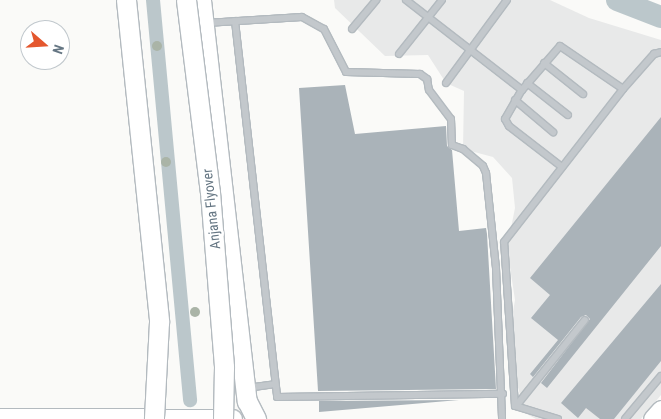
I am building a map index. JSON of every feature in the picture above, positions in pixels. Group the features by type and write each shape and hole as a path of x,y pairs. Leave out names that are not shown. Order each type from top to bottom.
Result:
{"main road":[{"path":"126,0 159,322 154,419"},
{"name":"Anjana Flyover","path":"186,0 210,192 224,367 223,419"},
{"path":"201,0 246,388 250,411 256,419"},
{"path":"653,419 661,410"},
{"path":"0,418 232,419"}],"lane":[{"path":"352,29 376,0"},
{"path":"406,0 522,90"},
{"path":"399,54 442,0"},
{"path":"446,83 507,0"},
{"path":"204,23 302,17 324,29 346,72 420,74 427,79 429,90 451,118 452,145 463,149 483,166 486,174 503,394 502,419"},
{"path":"235,21 277,397 280,399 503,394"},
{"path":"562,168 509,126 505,119 527,83 555,49 566,48 622,90"},
{"path":"516,406 504,242 622,90 654,54 661,52"},
{"path":"544,62 583,94"},
{"path":"527,83 568,115"},
{"path":"515,100 553,132"},
{"path":"516,406 586,320"},
{"path":"625,419 661,376"},
{"path":"246,388 275,384"},
{"path":"516,406 558,419"}],"shaded area":[{"path":"334,0 550,0 589,18 661,40 661,395 641,419 536,419 525,413 507,347 515,300 507,248 515,208 512,178 493,157 463,149 464,91 446,83 428,55 385,56 335,8"}],"building":[{"path":"345,85 355,134 446,126 447,146 452,150 459,231 486,228 496,389 318,391 299,88"},
{"path":"661,117 661,246 547,388 541,383 590,319 586,315 581,317 533,377 530,374 558,340 531,318 550,295 530,278"},
{"path":"661,284 661,361 614,419 600,419 586,408 578,418 561,403"},
{"path":"459,400 319,412 319,401"}],"waterway":[{"path":"153,0 190,400"},
{"path":"617,0 661,17"}]}
